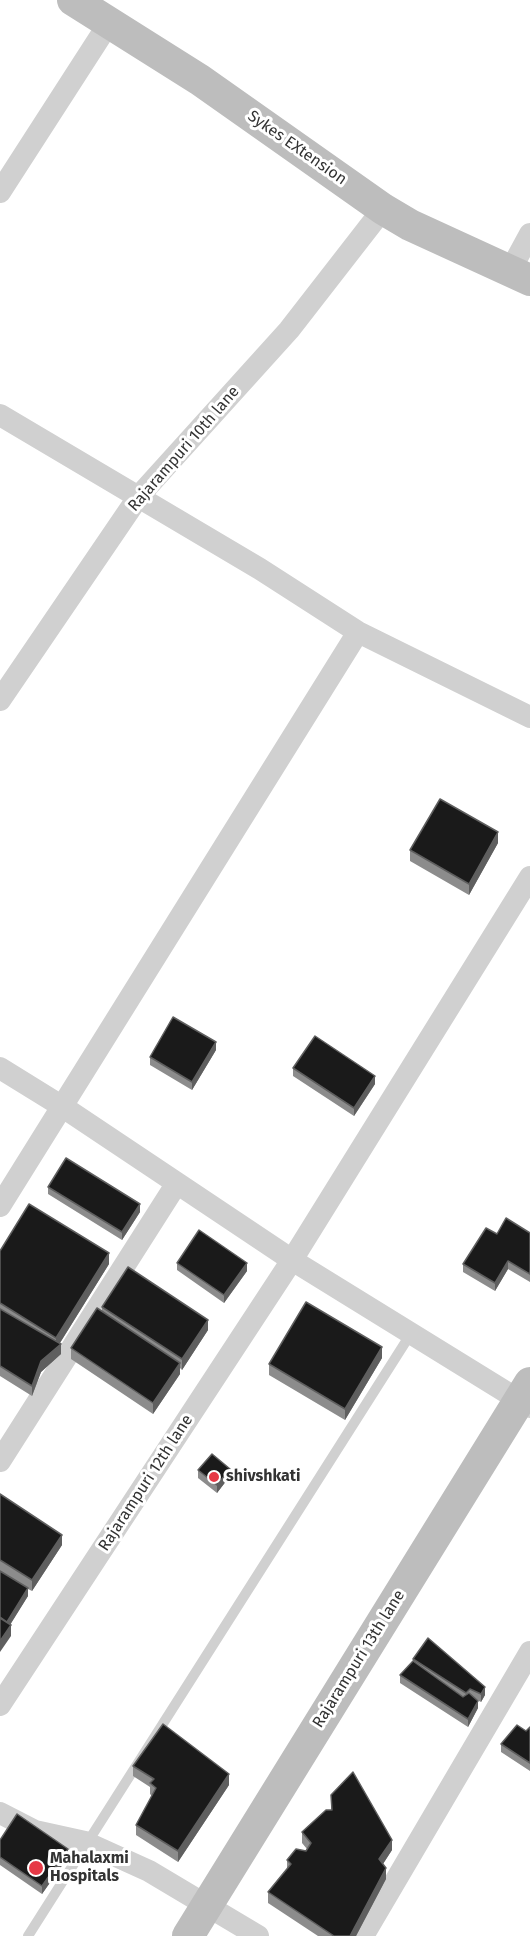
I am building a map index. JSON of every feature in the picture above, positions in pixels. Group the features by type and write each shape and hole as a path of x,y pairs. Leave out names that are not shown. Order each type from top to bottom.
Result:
{"street":[{"name":"Sykes EXtension","path":"73,0 200,80 383,209 410,225 520,274"},
{"path":"0,192 109,22"},
{"name":"Rajarampuri 10th lane","path":"0,700 139,496 289,330 383,209"},
{"path":"520,274 530,234"},
{"path":"0,415 139,496 358,632 530,717"},
{"path":"0,1206 358,632"},
{"name":"Rajarampuri 12th lane","path":"0,1705 292,1260 530,877"},
{"path":"0,1068 410,1335 526,1396"},
{"path":"0,1461 177,1183"},
{"name":"Rajarampuri 13th lane","path":"188,1936 526,1396"},
{"path":"363,1936 530,1652"},
{"path":"0,1813 35,1830 85,1842 149,1871 258,1936"}],"lane":[{"path":"28,1936 85,1842 410,1335"}],"building":[{"path":"440,799 498,832 469,884 410,850"},
{"path":"173,1017 216,1042 192,1082 150,1057"},
{"path":"315,1036 375,1076 354,1108 293,1068"},
{"path":"66,1158 140,1204 122,1232 48,1187"},
{"path":"29,1204 109,1253 56,1338 0,1303 0,1251"},
{"path":"506,1218 530,1233 530,1274 508,1261 495,1283 463,1264 486,1228 497,1234"},
{"path":"199,1230 247,1263 224,1295 177,1263"},
{"path":"128,1267 208,1320 182,1359 102,1307"},
{"path":"306,1302 382,1347 345,1409 269,1364"},
{"path":"97,1308 180,1363 153,1403 71,1348"},
{"path":"0,1309 61,1344 41,1361 32,1386 0,1366"},
{"path":"212,1454 230,1469 217,1485 198,1470"},
{"path":"0,1494 62,1535 32,1580 0,1560"},
{"path":"0,1571 28,1588 7,1622 0,1617"},
{"path":"0,1618 11,1625 0,1641"},
{"path":"428,1638 485,1687 481,1694 470,1689 466,1693 413,1659"},
{"path":"413,1661 463,1697 469,1693 478,1701 468,1719 400,1675"},
{"path":"163,1724 229,1774 178,1851 136,1825 156,1788 150,1783 154,1779 133,1766"},
{"path":"517,1725 526,1731 530,1727 530,1763 501,1744"},
{"path":"353,1772 392,1840 379,1859 386,1868 350,1936 334,1936 268,1892 291,1864 287,1860 296,1849 306,1851 311,1843 302,1832 326,1810 332,1810 331,1795"},
{"path":"17,1814 68,1849 42,1886 0,1857 0,1840"}],"place":[{"name":"shivshkati","path":"214,1477"},
{"name":"Mahalaxmi Hospitals","path":"36,1868"}]}
